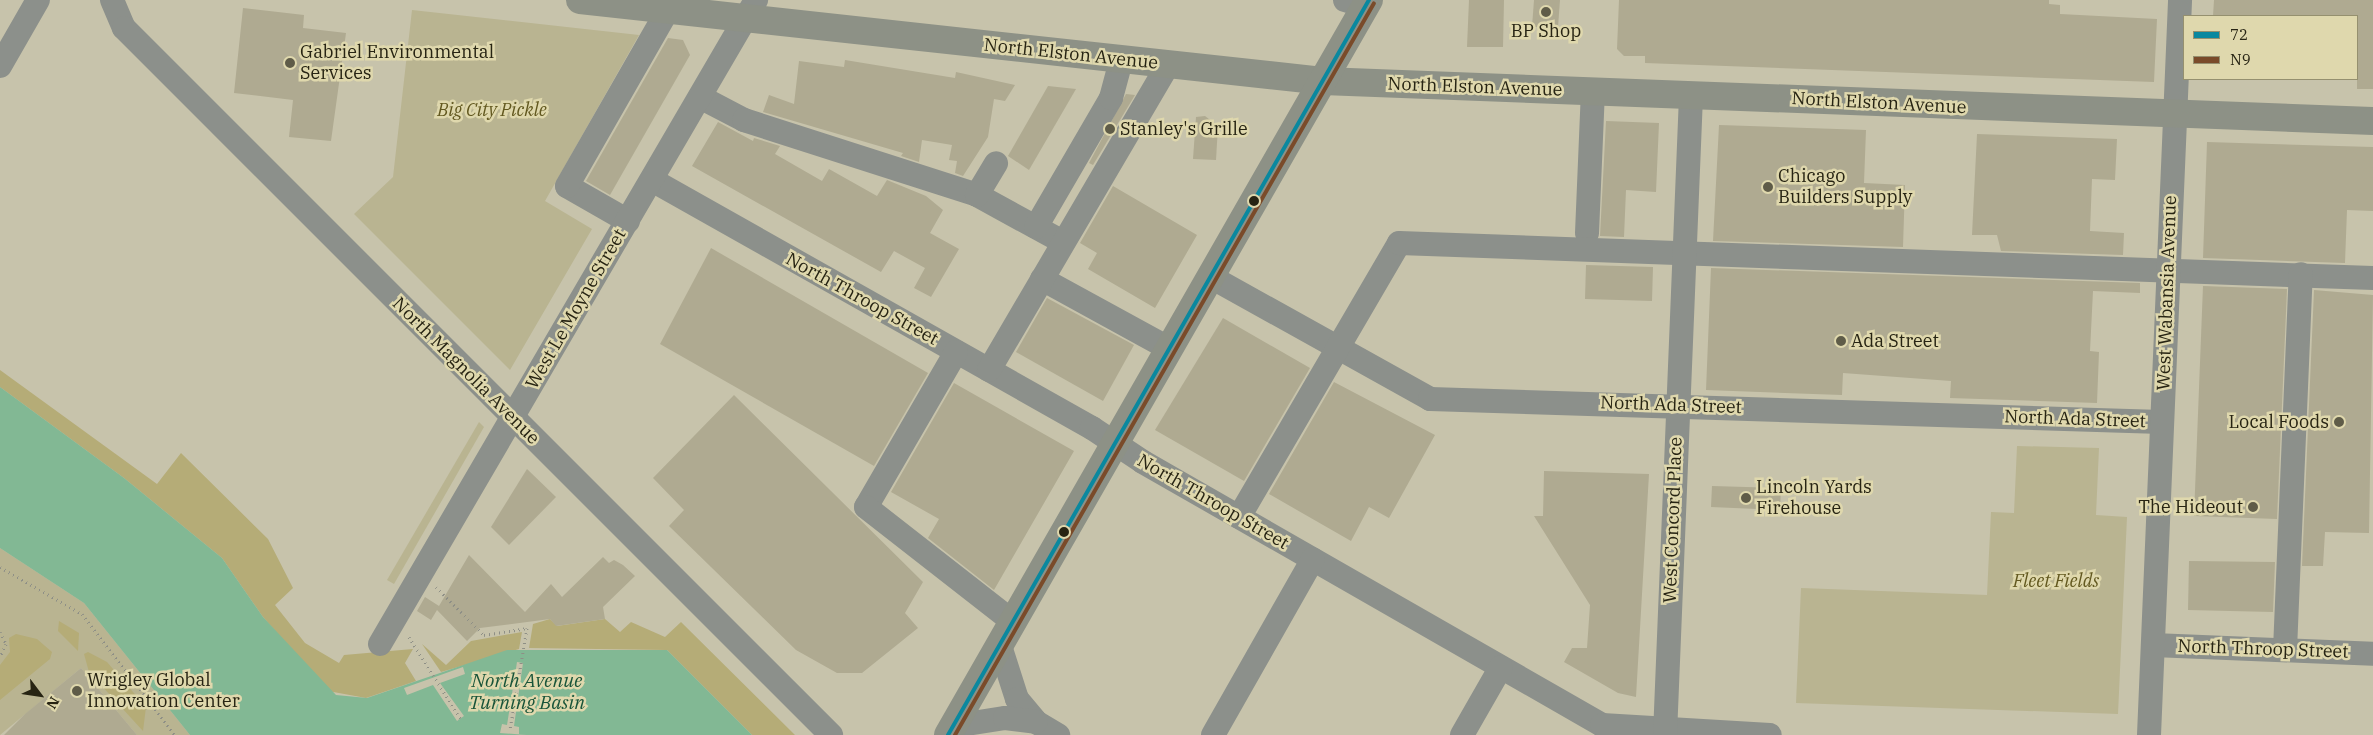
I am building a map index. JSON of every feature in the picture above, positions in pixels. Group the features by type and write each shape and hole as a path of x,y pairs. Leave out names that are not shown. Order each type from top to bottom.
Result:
{"main road":[{"name":"North Elston Avenue","path":"580,0 668,10 752,8 1121,60 1323,81 2373,121"},
{"path":"951,731 1323,81 1360,2"}],"street":[{"path":"0,66 38,0"},
{"name":"North Magnolia Avenue","path":"112,0 124,28 831,735"},
{"name":"West Wabansia Avenue","path":"2149,735 2180,0"},
{"name":"West Le Moyne Street","path":"380,644 752,8"},
{"path":"628,221 567,186 668,10"},
{"path":"1036,227 1111,98 1121,60"},
{"path":"989,370 1168,65"},
{"path":"1586,233 1593,92"},
{"name":"West Concord Place","path":"1665,733 1691,95"},
{"path":"700,97 744,120 976,195 1063,242"},
{"path":"976,195 996,164"},
{"name":"North Throop Street","path":"652,180 989,370 1239,517 1501,667 1600,730 1770,735"},
{"path":"1239,517 1399,243 2168,268 2373,278"},
{"path":"2285,650 2301,274"},
{"name":"North Ada Street","path":"1211,277 1430,399 1678,405 2162,422"},
{"path":"1042,279 1170,349"},
{"path":"956,352 866,507 1013,622"},
{"path":"1214,735 1313,559"},
{"name":"North Throop Street","path":"2153,645 2373,654"},
{"path":"1000,646 1017,699 1036,722 1058,735"},
{"path":"1462,735 1501,667"},
{"path":"951,731 1005,718 1036,722"}],"path":[{"path":"0,567 82,614 174,735"},
{"path":"422,573 484,635 527,628 510,730"},
{"path":"396,617 431,668 437,684 460,718"},
{"path":"0,632 6,644 0,658"}],"green space":[{"name":"Big City Pickle","path":"412,10 639,35 545,201 592,229 510,370 354,214 393,177"},
{"path":"479,422 484,427 394,584 387,580"},
{"name":"Fleet Fields","path":"2017,446 2099,448 2096,515 2127,517 2118,714 1796,703 1801,588 1987,595 1991,512 2014,513"},
{"path":"0,548 84,603 190,735 137,735 81,668 0,735"}],"shaded area":[{"path":"0,370 157,484 181,453 268,539 293,588 275,605 305,643 339,663 344,655 413,649 405,663 416,681 366,698 328,691 263,617 222,558 124,478 0,387"},
{"path":"550,619 557,626 605,619 620,632 631,622 665,637 681,622 795,735 752,735 667,650 529,648 533,624"},
{"path":"59,621 79,633 78,651 58,631"},
{"path":"522,632 519,649 441,672 422,644 446,665 471,641"},
{"path":"16,634 37,639 52,652 50,659 0,700 0,665 10,652 9,638"},
{"path":"88,652 107,662 146,707 143,731 89,672 84,654"}],"water":[{"name":"North Avenue Turning Basin","path":"0,387 124,478 222,558 263,617 336,695 367,698 507,650 667,650 752,735 190,735 84,603 0,548"}],"pier":[{"path":"517,662 523,663 514,726 519,727 519,734 527,735 500,733 502,724 507,725"},
{"path":"463,667 465,674 440,683 464,716 457,721 433,685 407,695 404,688"}],"building":[{"path":"1469,0 1504,0 1503,47 1467,47"},
{"name":"BP Shop","path":"1534,0 1560,0 1558,27 1532,27"},
{"path":"1619,0 2049,0 2049,4 2060,5 2060,14 2157,19 2154,82 1645,63 1645,56 1624,56 1617,49"},
{"path":"2214,0 2373,0 2373,89 2357,89 2358,15 2213,15"},
{"name":"Gabriel Environmental Services","path":"243,8 304,15 303,28 346,33 331,141 289,137 293,100 234,93"},
{"path":"668,38 683,40 690,55 610,195 586,181"},
{"path":"845,60 955,78 956,72 1015,85 1005,101 994,99 988,137 963,176 955,173 957,161 949,160 952,145 922,140 919,162 901,156 903,153 763,112 769,95 794,104 799,61 844,67"},
{"path":"1048,86 1076,89 1029,170 1008,156"},
{"path":"1126,94 1135,95 1093,165 1089,163"},
{"path":"1205,116 1218,126 1216,160 1193,159 1196,117"},
{"path":"1606,121 1659,123 1656,192 1626,190 1624,237 1600,236"},
{"path":"718,122 753,141 754,138 780,146 775,154 822,181 829,169 877,196 887,180 926,196 943,210 930,233 959,249 931,297 914,288 925,268 894,251 881,272 692,166"},
{"name":"Chicago Builders Supply","path":"1719,125 1866,130 1864,183 1905,185 1903,247 1713,241"},
{"path":"1977,134 2117,139 2115,180 2092,179 2090,231 2124,233 2123,255 2001,251 1997,235 1972,235"},
{"path":"2207,142 2373,147 2373,211 2347,210 2345,263 2203,258"},
{"path":"1113,186 1197,235 1155,308 1088,269 1097,253 1080,243"},
{"path":"711,248 928,373 874,466 660,344"},
{"path":"1586,265 1653,267 1652,301 1585,299"},
{"path":"1711,268 2140,283 2140,293 2093,291 2090,351 2099,352 2097,403 1950,398 1951,381 1843,373 1842,395 1706,390"},
{"path":"2203,286 2287,289 2277,519 2194,516"},
{"path":"2314,290 2373,295 2369,533 2325,532 2323,566 2302,566"},
{"path":"1047,298 1134,345 1103,401 1016,352"},
{"path":"1223,318 1310,368 1244,481 1155,430"},
{"path":"1334,382 1435,435 1389,518 1369,507 1351,541 1269,494"},
{"path":"954,383 1074,451 994,590 928,538 939,519 891,492"},
{"path":"734,395 923,582 905,613 918,628 862,673 837,673 796,650 669,526 684,510 653,478"},
{"path":"527,469 556,497 509,545 491,527"},
{"path":"1544,471 1649,474 1636,697 1618,693 1564,662 1572,648 1587,648 1590,605 1534,516 1543,516"},
{"name":"Lincoln Yards Firehouse","path":"1712,486 1781,488 1780,510 1711,507"},
{"path":"469,555 525,612 551,584 562,597 603,557 609,563 614,560 623,565 635,576 603,607 605,619 556,626 550,619 480,628 467,641 437,610 431,620 417,611 425,597 439,606"},
{"path":"2189,561 2275,562 2273,612 2188,610"},
{"name":"Wrigley Global Innovation Center","path":"81,668 137,735 4,735 25,714"}],"transit line":[{"name":"72","path":"948,735 1369,0"},
{"name":"N9","path":"955,735 1374,3"}],"place":[{"name":"BP Shop","path":"1546,12"},
{"name":"Gabriel Environmental Services","path":"290,63"},
{"name":"Stanley's Grille","path":"1110,129"},
{"name":"Chicago Builders Supply","path":"1768,187"},
{"name":"Ada Street","path":"1841,341"},
{"name":"Local Foods","path":"2339,422"},
{"name":"Lincoln Yards Firehouse","path":"1746,498"},
{"name":"The Hideout","path":"2253,507"},
{"name":"Wrigley Global Innovation Center","path":"77,691"}]}
